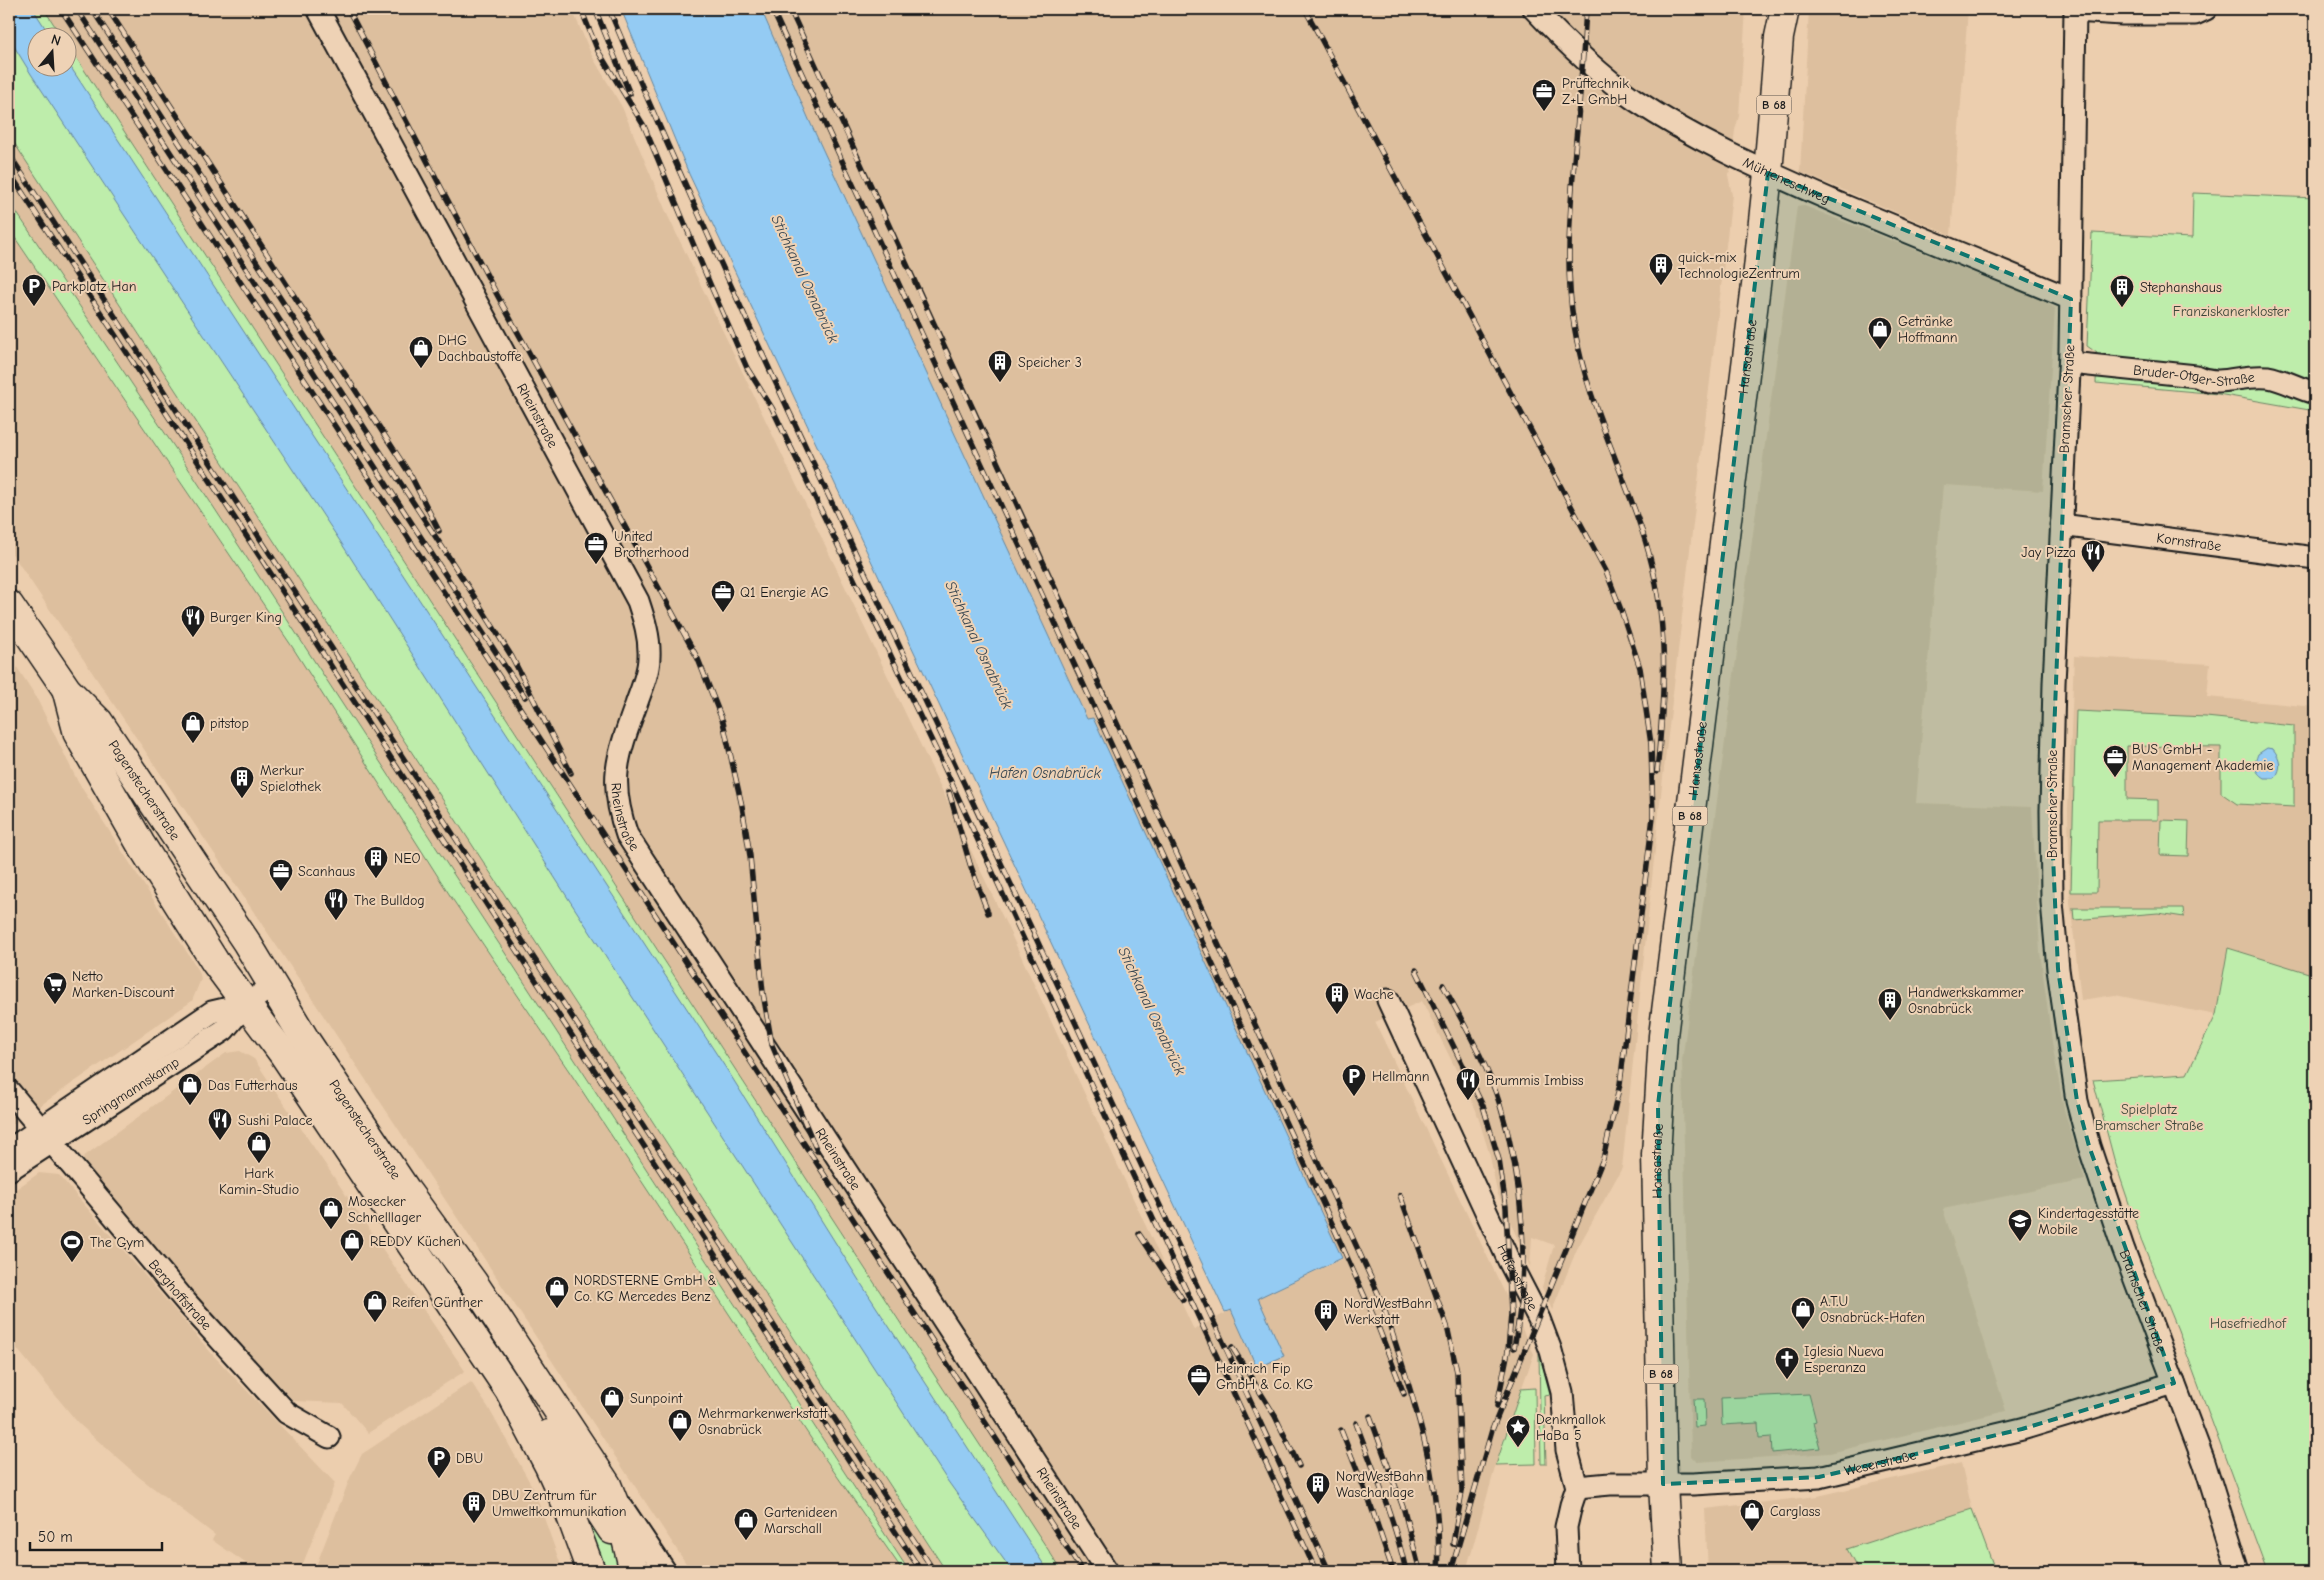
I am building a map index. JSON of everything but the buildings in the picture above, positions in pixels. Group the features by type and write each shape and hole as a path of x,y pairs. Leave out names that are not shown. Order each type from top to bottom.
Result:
{"main road":[{"name":"Hansastraße","path":"1774,9 1779,37"},
{"name":"Hansastraße","path":"1668,1571 1663,1484 1656,1155 1663,1036 1768,173 1779,37 1785,9"},
{"name":"Pagenstecherstraße","path":"9,605 67,690 99,722 247,942 306,1041 406,1190 473,1282 607,1485"},
{"name":"Pagenstecherstraße","path":"67,690 78,734 150,859 216,962 290,1063 509,1390"},
{"path":"509,1390 538,1417 636,1567"},
{"path":"509,1390 568,1508 591,1571"},
{"path":"607,1485 636,1567"}],"street":[{"name":"Rheinstraße","path":"318,9 638,601 647,627 650,658 644,684 622,741 616,768 615,791 618,810 627,835 1107,1571"},
{"name":"Mühleneschweg","path":"1534,9 1583,58 1634,99 1702,140 1768,173 2071,299"},
{"path":"2075,10 2122,14 2195,14 2206,9"},
{"name":"Bramscher Straße","path":"2075,10 2070,363 2054,683 2051,810 2052,902 2060,986 2077,1100 2089,1146 2123,1248 2204,1462 2238,1571"},
{"name":"Bruder-Otger-Straße","path":"2070,363 2196,376 2208,382 2249,376 2268,378 2285,381 2315,393"},
{"name":"Kornstraße","path":"2061,525 2315,558"},
{"name":"Springmannskamp","path":"9,1170 46,1136 212,1012 246,1004 273,986"},
{"name":"Hafenstraße","path":"1388,1000 1552,1350 1562,1392 1567,1450 1577,1486"},
{"name":"Berghoffstraße","path":"9,1090 186,1302 288,1413 329,1437"},
{"name":"Springmannskamp","path":"9,1150 46,1136"},
{"name":"Weserstraße","path":"1577,1486 1819,1477 2022,1429 2174,1383"},
{"name":"Pagenstecherstraße","path":"607,1485 665,1571"},
{"path":"1568,1571 1566,1527 1570,1504 1577,1486"}],"highlighted area":[{"path":"1768,173 2071,299 2051,811 2058,969 2077,1101 2089,1146 2174,1383 2022,1429 1819,1477 1663,1484 1658,1105"}],"shaded area":[{"path":"44,9 572,9 592,56 622,107 667,214 1008,928 1194,1330 1231,1310 1284,1356 1258,1298 1342,1259 1093,718 1087,720 810,122 761,9 1746,9 1739,116 1728,175 1732,195 1659,811 1622,1168 1577,1249 1552,1310 1542,1287 1554,1245 1532,1237 1530,1267 1497,1192 1490,1156 1476,1110 1422,1001 1375,1022 1534,1354 1502,1443 1466,1571 1062,1571 78,60 78,28 56,28"},
{"path":"1809,9 1968,9 1951,235 1800,172"},
{"path":"9,135 946,1571 909,1571 177,451 9,201"},
{"path":"1802,205 2037,298 2055,308 2043,491 1943,485 1916,803 2032,807 2040,952 2053,1049 2064,1109 2085,1180 1943,1209 2006,1411 1830,1453 1697,1462 1691,1456 1682,1061 1797,206"},
{"path":"9,229 293,648 451,897 571,1074 810,1437 903,1571 691,1571 307,991 9,549"},
{"path":"9,655 35,695 78,782 199,971 201,979 192,1001 9,1127"},
{"path":"2074,656 2210,664 2207,697 2315,707 2315,975 2228,948 2216,1015 2115,995 2081,1000 2070,902 2068,810"},
{"path":"240,1051 254,1059 465,1371 368,1433 342,1403 294,1401 192,1292 86,1165 83,1157 226,1053"},
{"path":"39,1173 59,1175 213,1355 335,1483 300,1571 257,1571 212,1540 215,1535 139,1477 79,1424 9,1339 9,1194"},
{"name":"DBU","path":"471,1382 488,1407 534,1490 563,1571 314,1571 350,1478 362,1454"},
{"path":"1961,1463 1972,1509 1995,1571 1708,1571 1705,1509 1818,1496"}],"green space":[{"path":"9,9 44,9 56,28 28,28 28,78 78,78 78,60 1062,1571 946,1571 9,135"},
{"name":"Franziskanerkloster","path":"2193,193 2315,198 2315,411 2218,394 2096,383 2097,353 2087,346 2092,233 2192,238"},
{"path":"9,201 177,451 909,1571 903,1571 810,1437 571,1074 451,897 293,648 9,229"},
{"path":"2076,711 2206,717 2294,726 2294,807 2237,804 2221,793 2221,747 2127,746 2127,799 2158,800 2158,820 2098,820 2097,892 2071,892"},
{"path":"2161,820 2189,821 2188,856 2160,855"},
{"path":"2073,908 2183,908 2184,917 2158,913 2074,920"},
{"name":"Hasefriedhof","path":"2228,948 2315,975 2315,1571 2267,1571 2178,1330 2141,1239 2114,1159 2093,1080 2187,1074 2216,1015"},
{"path":"1539,1354 1551,1394 1544,1395 1546,1464 1541,1464"},
{"path":"1535,1388 1536,1464 1496,1465 1521,1389"},
{"path":"1809,1394 1816,1421 1813,1422 1820,1448 1772,1453 1771,1437 1759,1438 1758,1423 1722,1425 1721,1398"},
{"path":"1693,1399 1704,1399 1705,1426 1695,1427"},
{"path":"565,1469 618,1549 626,1571 601,1571"},
{"path":"1972,1509 1995,1571 1859,1571 1847,1549"}],"water":[{"path":"9,9 33,9 45,28 28,28 28,69 9,38"},
{"name":"Hafen Osnabrück","path":"621,9 761,9 810,122 1087,719 1093,718 1342,1258 1258,1298 1284,1356 1257,1368 1231,1310 1225,1312 689,174"},
{"path":"34,78 78,78 731,1076 860,1282 1048,1571 1012,1571 947,1480 564,892 340,541"},
{"path":"2267,748 2273,749 2278,756 2280,767 2275,778 2264,778 2258,773 2256,768 2258,754"}],"railway":[{"path":"61,9 606,839 1082,1571"},
{"path":"77,9 525,697"},
{"path":"92,9 465,582 512,657 571,773"},
{"path":"108,9 411,476 439,531"},
{"path":"348,9 495,291 698,659 723,722 742,806 750,856 763,993 772,1045 817,1151"},
{"path":"581,9 598,51 644,126 747,368 772,408 939,756 1316,1571"},
{"path":"595,9 630,94"},
{"path":"609,9 688,191 771,372 1329,1571"},
{"path":"772,9 1325,1208 1377,1324 1404,1394"},
{"path":"790,9 1382,1302 1423,1435 1436,1503 1438,1571"},
{"path":"1305,9 1606,571 1640,668 1651,744 1653,817 1620,1084 1603,1159 1492,1430 1451,1571"},
{"path":"1586,9 1570,223 1571,304 1587,380 1645,540 1659,598 1662,627 1663,684 1657,772"},
{"path":"9,154 934,1571"},
{"path":"9,172 921,1571"},
{"path":"949,792 970,864 988,913"},
{"path":"1416,970 1483,1106 1499,1160 1506,1207 1511,1314 1508,1351 1497,1406"},
{"path":"1443,985 1495,1089 1515,1164 1522,1225 1523,1256 1519,1318 1514,1348"},
{"path":"1400,1195 1447,1326 1457,1372 1462,1491 1453,1544"},
{"path":"1139,1234 1183,1300"},
{"path":"1232,1347 1275,1416 1299,1466"},
{"path":"1370,1416 1404,1510 1420,1571"},
{"path":"1356,1423 1390,1515 1406,1571"},
{"path":"1341,1430 1370,1503 1393,1571"}],"place":[{"name":"Prüftechnik Z+L GmbH","path":"1544,112"},
{"name":"quick-mix TechnologieZentrum","path":"1661,286"},
{"name":"Parkplatz Han","path":"34,307"},
{"name":"Stephanshaus","path":"2122,308"},
{"name":"Getränke Hoffmann","path":"1880,350"},
{"name":"DHG Dachbaustoffe","path":"421,369"},
{"name":"Speicher 3","path":"1000,383"},
{"name":"United Brotherhood","path":"596,565"},
{"name":"Jay Pizza","path":"2093,573"},
{"name":"Q1 Energie AG","path":"723,613"},
{"name":"Burger King","path":"193,638"},
{"name":"pitstop","path":"193,744"},
{"name":"BUS GmbH - Management Akademie","path":"2115,778"},
{"name":"Merkur Spielothek","path":"242,799"},
{"name":"NEO","path":"376,879"},
{"name":"Scanhaus","path":"281,892"},
{"name":"The Bulldog","path":"336,921"},
{"name":"Netto Marken-Discount","path":"55,1005"},
{"name":"Wache","path":"1337,1015"},
{"name":"Handwerkskammer Osnabrück","path":"1890,1021"},
{"name":"Hellmann","path":"1354,1097"},
{"name":"Brummis Imbiss","path":"1468,1101"},
{"name":"Das Futterhaus","path":"190,1106"},
{"name":"Sushi Palace","path":"220,1141"},
{"name":"Hark Kamin-Studio","path":"259,1164"},
{"name":"Mosecker Schnelllager","path":"331,1230"},
{"name":"Kindertagesstätte Mobile","path":"2020,1242"},
{"name":"REDDY Küchen","path":"352,1262"},
{"name":"The Gym","path":"72,1263"},
{"name":"NORDSTERNE GmbH & Co. KG Mercedes Benz","path":"557,1309"},
{"name":"Reifen Günther","path":"375,1323"},
{"name":"A.T.U Osnabrück-Hafen","path":"1803,1330"},
{"name":"NordWestBahn Werkstatt","path":"1326,1332"},
{"name":"Iglesia Nueva Esperanza","path":"1787,1380"},
{"name":"Heinrich Fip GmbH & Co. KG","path":"1199,1397"},
{"name":"Sunpoint","path":"612,1419"},
{"name":"Mehrmarkenwerkstatt Osnabrück","path":"680,1442"},
{"name":"Denkmallok HaBa 5","path":"1518,1448"},
{"name":"DBU","path":"439,1479"},
{"name":"NordWestBahn Waschanlage","path":"1318,1505"},
{"name":"DBU Zentrum für Umweltkommunikation","path":"474,1524"},
{"name":"Carglass","path":"1752,1532"},
{"name":"Gartenideen Marschall","path":"746,1541"}],"water label":[{"name":"Stichkanal Osnabrück","path":"805,279"},
{"name":"Stichkanal Osnabrück","path":"979,645"},
{"name":"Stichkanal Osnabrück","path":"1152,1011"}],"park label":[{"name":"Spielplatz Bramscher Straße","path":"2149,1118"}]}
